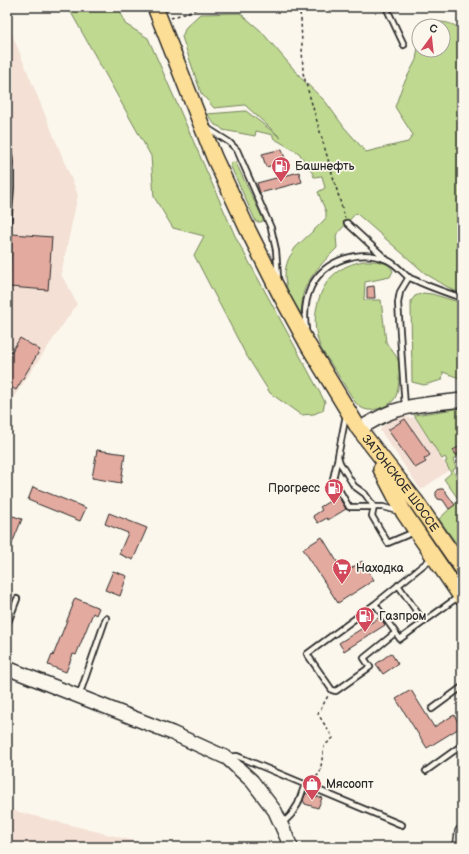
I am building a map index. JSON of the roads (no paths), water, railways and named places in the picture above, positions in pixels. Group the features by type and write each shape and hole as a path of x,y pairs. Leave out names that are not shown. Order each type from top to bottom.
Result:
{"main road":[{"path":"154,7 200,123 227,187 248,230 279,292 308,344 347,410 362,432"},
{"name":"ЗАТОНСКОЕ ШОССЕ","path":"362,432 404,513 461,596"},
{"name":"ЗАТОНСКОЕ ШОССЕ","path":"362,432 461,562"}],"street":[{"path":"362,432 388,414 405,408 462,400"},
{"path":"7,668 172,733 226,758 252,781 275,811 291,847"},
{"path":"460,847 462,832"}],"lane":[{"path":"386,7 404,45"},
{"path":"200,123 229,142 237,150 271,228 276,250 279,292"},
{"path":"7,137 11,171 11,188 7,238"},
{"path":"347,223 409,277 435,289 462,298"},
{"path":"308,344 305,312 307,297 311,287 324,270 335,262 360,255 388,260"},
{"path":"405,408 398,303 400,292 409,277"},
{"path":"347,410 333,479 349,507 383,507 404,513"},
{"path":"338,456 340,463 354,486 366,494 374,507 372,516 388,543 416,531"},
{"path":"395,633 364,658 370,667 336,691 332,690 306,654 375,604 434,556"},
{"path":"398,585 424,622"},
{"path":"375,604 400,639 461,596"},
{"path":"7,625 17,599"},
{"path":"79,696 106,618"},
{"path":"432,709 462,687"},
{"path":"426,771 462,745"},
{"path":"226,758 236,756 402,825"},
{"path":"281,825 291,815 307,785"}],"place":[{"name":"Башнефть","path":"281,183"},
{"name":"Прогресс","path":"334,505"},
{"name":"Находка","path":"342,585"},
{"name":"Газпром","path":"365,633"},
{"name":"Мясоопт","path":"312,801"}]}
